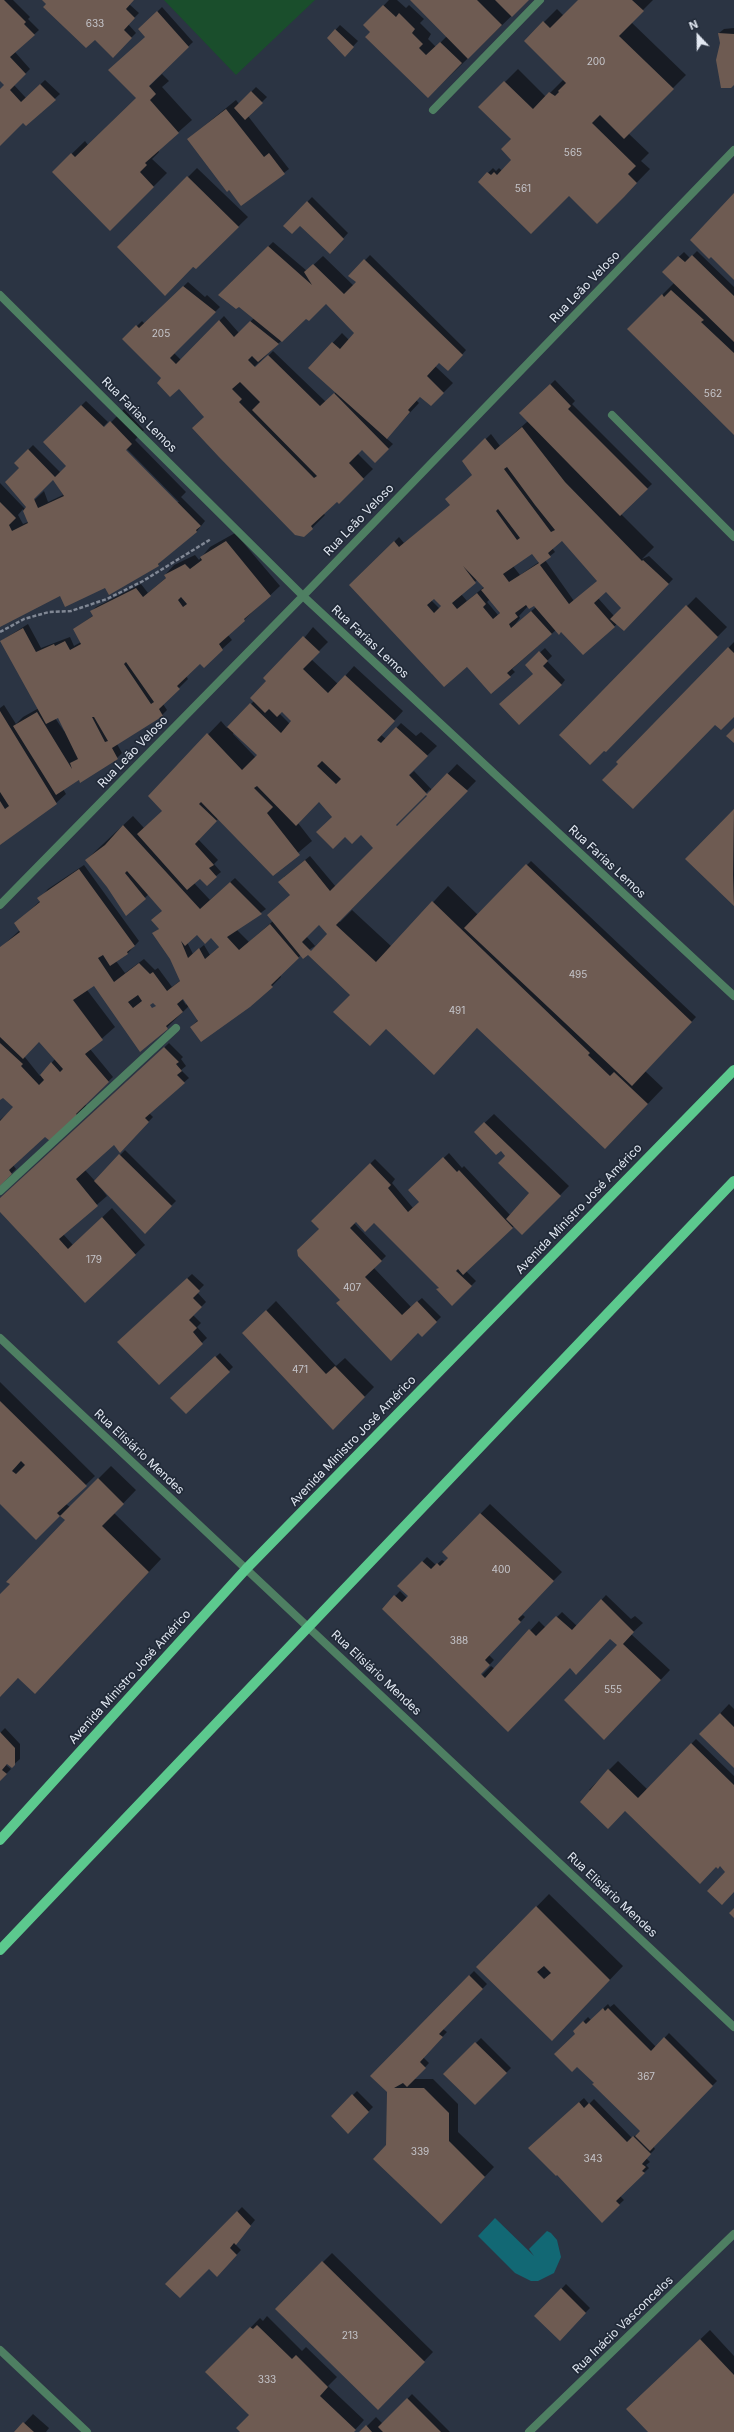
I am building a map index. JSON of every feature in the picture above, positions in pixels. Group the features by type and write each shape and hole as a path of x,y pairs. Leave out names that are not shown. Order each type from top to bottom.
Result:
{"main road":[{"name":"Avenida Ministro José Américo","path":"0,1840 246,1569 734,1070"},
{"path":"0,1950 734,1181"}],"street":[{"path":"432,110 540,0"},
{"name":"Rua Leão Veloso","path":"0,905 303,596 734,150"},
{"name":"Rua Farias Lemos","path":"0,294 303,596 734,996"},
{"path":"612,415 734,537"},
{"path":"0,1191 176,1028"},
{"name":"Rua Elisiário Mendes","path":"0,1338 734,2027"},
{"name":"Rua Inácio Vasconcelos","path":"529,2432 734,2234"},
{"path":"0,2350 87,2432"}],"path":[{"path":"0,632 24,618 49,612 71,611 107,599 143,581 234,526"}],"green space":[{"path":"164,0 315,0 236,75"}],"water":[{"path":"495,2218 534,2256 529,2249 547,2231 551,2233 557,2240 561,2257 554,2273 538,2281 531,2281 515,2273 478,2236"}],"building":[{"path":"0,0 4,0 26,22 24,24 35,35 10,57 26,74 10,90 21,102 40,84 56,100 26,126 23,123 0,146 0,89 4,85 0,81"},
{"path":"42,0 134,0 126,9 135,18 124,30 132,38 113,58 95,40 86,48 43,7 46,4"},
{"path":"410,0 477,0 502,25 468,59"},
{"path":"495,0 529,0 512,17"},
{"path":"578,0 632,0 644,11 619,36 674,89 624,139 600,115 592,123 636,166 628,174 637,183 624,197 597,224 569,196 531,234 478,182 487,172 491,175 494,172 497,175 511,160 501,149 511,139 478,107 504,81 533,109 549,92 555,96 559,92 558,91 566,83 524,41 543,21 550,28"},
{"path":"383,5 396,17 399,13 415,29 412,33 423,44 419,48 426,55 440,42 462,63 428,98 365,37 370,32 363,25"},
{"path":"157,11 189,47 149,86 156,94 150,100 179,133 145,163 147,165 140,172 154,187 110,231 52,172 71,153 75,157 136,98 108,70 145,37 138,29"},
{"path":"335,29 354,47 345,57 327,38"},
{"path":"718,33 734,34 734,85 731,88 721,88 716,60 720,43"},
{"path":"251,91 263,103 245,120 234,108"},
{"path":"226,109 264,157 269,153 285,174 241,206 229,190 227,192 187,139"},
{"path":"187,176 239,227 196,269 193,267 165,296 117,247"},
{"path":"734,193 734,280 711,257 709,259 690,240"},
{"path":"307,201 344,239 330,254 300,226 292,234 283,226"},
{"path":"268,246 312,285 304,272 313,264 344,294 356,282 348,276 364,259 463,355 448,371 439,363 427,376 444,393 431,406 420,397 408,410 410,412 387,439 308,368 332,342 340,349 354,333 326,304 309,321 306,319 282,342 239,307 236,309 218,295"},
{"path":"692,255 734,296 734,342 662,272 678,256 685,262"},
{"path":"183,286 216,312 170,358 176,364 219,320 234,337 250,321 279,344 258,362 252,356 248,360 255,367 268,355 320,406 334,393 389,449 375,463 362,450 349,463 364,479 339,504 337,502 311,526 313,529 304,537 295,535 192,428 204,417 179,389 170,397 157,383 161,378 122,339 136,325 139,328","holes":["240,382 260,402 252,410 317,476 314,478 239,402 242,399 232,389"]},
{"path":"671,290 704,320 701,322 734,353 734,435 627,329 662,294 664,297"},
{"path":"550,384 571,406 568,409 648,489 620,516 519,413"},
{"path":"81,405 104,427 110,421 132,444 126,450 201,526 196,530 197,532 158,564 159,566 109,595 105,588 65,607 60,596 0,627 0,502 16,518 9,525 12,531 28,523 23,511 26,507 5,482 19,468 14,463 28,449 55,477 66,466 43,442","holes":["53,480 64,496 38,508 34,499"]},
{"path":"522,427 565,482 642,561 643,560 669,584 624,631 610,619 621,608 606,592 594,603 615,627 583,655 561,632 559,635 534,606 529,609 526,605 515,613 518,617 509,624 511,628 531,611 552,634 507,673 511,677 491,694 467,667 444,687 349,585 394,541 399,547 450,505 445,499 472,475 462,461 485,438 495,450","holes":["507,467 555,530 551,532 504,469","498,509 520,538 517,540 496,511","562,541 597,581 569,604 540,565 551,557 548,553","532,554 539,563 509,582 503,574","463,566 484,588 481,590 500,613 493,619 483,607 486,604 477,593 457,609 452,603 476,583","434,599 441,606 434,613 427,605"]},
{"path":"226,541 271,596 244,619 245,621 219,644 223,650 204,668 200,664 177,686 180,689 159,709 163,716 112,748 118,759 80,783 79,780 56,795 13,726 37,712 72,769 70,763 78,759 58,718 46,724 0,641 23,628 36,652 65,641 70,650 81,644 73,629 93,616 90,611 136,588 143,597 166,578 164,575 185,564 190,569 202,560 200,557","holes":["181,597 187,604 183,607 178,600","126,662 154,702 151,704 124,664","92,717 94,717 108,741 105,742"]},
{"path":"686,605 718,637 606,752 604,751 590,765 559,735"},
{"path":"303,636 320,652 303,669 328,693 345,675 395,721 377,740 381,743 396,727 428,756 409,775 427,794 447,773 468,791 336,925 376,962 432,901 590,1053 588,1055 610,1076 614,1072 648,1104 605,1149 477,1028 434,1075 386,1029 370,1046 333,1012 350,995 308,955 303,959 267,915 290,895 278,882 305,860 330,891 373,848 361,835 352,844 345,837 333,849 316,832 332,817 319,802 296,826 257,786 254,788 273,807 267,813 300,855 273,876 201,802 199,804 217,821 195,844 214,865 209,868 217,877 207,886 200,879 187,890 137,834 162,811 148,796 207,733 242,770 257,755 227,727 250,703 281,733 291,721 282,712 277,717 269,709 265,713 250,698 266,681 263,678","holes":["322,761 341,779 336,784 317,766","426,795 427,796 397,826 396,825","319,925 327,934 311,951 302,942"]},
{"path":"728,647 734,653 734,717 721,730 715,725 633,809 602,780 618,764 616,762"},
{"path":"539,651 548,661 543,666 562,685 519,725 499,704 533,674 525,665"},
{"path":"0,711 57,804 0,845 0,801 5,809 9,806 0,792"},
{"path":"734,728 734,743 726,736"},
{"path":"734,809 733,875 734,906 685,859"},
{"path":"123,825 200,909 230,882 262,914 227,937 239,950 270,924 299,958 271,985 273,987 250,1007 201,1042 190,1027 198,1021 183,999 177,1004 183,1012 166,1026 168,1029 140,1052 94,986 73,1000 103,1040 85,1054 109,1082 76,1114 78,1116 50,1141 45,1137 9,1170 12,1174 0,1186 0,1121 13,1107 3,1098 0,1100 0,1043 23,1064 21,1066 39,1085 44,1080 40,1075 51,1062 60,1072 63,1069 39,1042 23,1059 0,1037 0,947 20,932 14,923 40,902 37,898 79,869 135,946 127,952 128,954 110,966 103,955 98,958 114,982 139,963 150,974 153,972 167,991 180,981 170,959 152,933 159,929 151,920 162,911 127,871 125,873 146,899 126,916 107,887 85,860 105,845","holes":["197,935 205,944 211,938 219,947 205,959 199,948 188,958 181,941 185,946","138,995 142,1001 133,1008 128,1002","153,1003 156,1006 152,1008 150,1005"]},
{"path":"526,864 692,1022 632,1086 464,928"},
{"path":"164,1047 179,1062 176,1064 182,1071 177,1075 185,1083 145,1118 149,1122 120,1153 114,1145 76,1179 98,1206 59,1239 68,1249 102,1217 136,1255 85,1303 0,1212 0,1198"},
{"path":"484,1122 561,1196 522,1235 506,1219 529,1193 498,1163 505,1156 501,1151 496,1155 474,1132"},
{"path":"119,1154 172,1206 145,1234 94,1181"},
{"path":"443,1157 457,1172 459,1170 513,1228 463,1275 458,1269 456,1271 472,1286 452,1306 436,1289 439,1288 374,1223 365,1232 356,1222 350,1228 382,1261 365,1277 402,1315 417,1301 437,1322 422,1337 418,1333 391,1361 336,1303 340,1300 298,1256 297,1250 319,1229 311,1221 370,1163 391,1185 388,1188 408,1212 419,1202 408,1190"},
{"path":"187,1278 200,1291 193,1298 202,1307 189,1320 197,1328 193,1332 203,1344 159,1385 117,1342"},
{"path":"266,1310 326,1374 335,1366 365,1397 333,1430 242,1333"},
{"path":"215,1356 230,1372 186,1414 170,1398"},
{"path":"0,1401 87,1486 57,1513 60,1516 36,1540 0,1504","holes":["21,1461 25,1465 16,1474 12,1471"]},
{"path":"98,1478 124,1504 102,1526 149,1572 35,1694 18,1678 0,1697 0,1594 10,1584 6,1582 65,1520 60,1516"},
{"path":"480,1513 554,1581 518,1619 521,1622 485,1660 490,1665 481,1674 485,1678 529,1629 536,1636 556,1616 572,1630 601,1599 634,1632 623,1644 661,1680 604,1740 564,1700 617,1645 610,1639 576,1675 570,1668 508,1732 382,1609 394,1595 402,1602 408,1596 397,1586 422,1561 431,1569 437,1563 440,1566 448,1558 442,1552"},
{"path":"720,1713 734,1727 734,1768 699,1734"},
{"path":"0,1732 15,1748 15,1765 12,1768 7,1764 2,1770 7,1774 0,1781"},
{"path":"691,1743 734,1785 734,1892 722,1905 707,1891 725,1872 720,1866 718,1869 716,1867 700,1884 625,1811 608,1829 580,1802 608,1769 638,1798"},
{"path":"536,1906 610,1980 552,2041 476,1967","holes":["544,1966 551,1973 544,1979 537,1972"]},
{"path":"734,1908 734,1918 729,1913"},
{"path":"469,1975 483,1989 439,2034 443,2037 420,2062 426,2068 407,2087 403,2083 394,2088 424,2088 449,2113 449,2141 485,2177 441,2224 373,2159 386,2145 387,2092 370,2076"},
{"path":"603,2008 605,2011 608,2008 651,2051 664,2037 713,2086 650,2151 635,2136 640,2131 592,2084 594,2083 577,2067 572,2072 554,2054 575,2034 573,2031 583,2021 586,2024"},
{"path":"475,2042 507,2073 475,2105 443,2074"},
{"path":"352,2094 369,2112 348,2134 331,2116"},
{"path":"579,2102 584,2108 589,2103 627,2142 633,2136 651,2154 642,2164 646,2167 642,2171 645,2173 616,2201 620,2205 602,2223 557,2175 556,2176 528,2148"},
{"path":"237,2211 251,2226 236,2245 234,2243 230,2248 237,2255 217,2277 209,2269 180,2298 165,2284"},
{"path":"322,2261 425,2362 378,2410 275,2309"},
{"path":"561,2288 586,2313 560,2341 534,2316"},
{"path":"257,2325 292,2359 296,2355 328,2387 320,2396 356,2430 354,2432 240,2432 236,2428 249,2415 205,2372 250,2327 253,2329"},
{"path":"700,2339 734,2375 734,2432 648,2432 626,2409"},
{"path":"407,2398 441,2432 383,2432 378,2427"},
{"path":"23,2422 34,2432 14,2432"},
{"path":"366,2425 372,2432 359,2432"}]}
